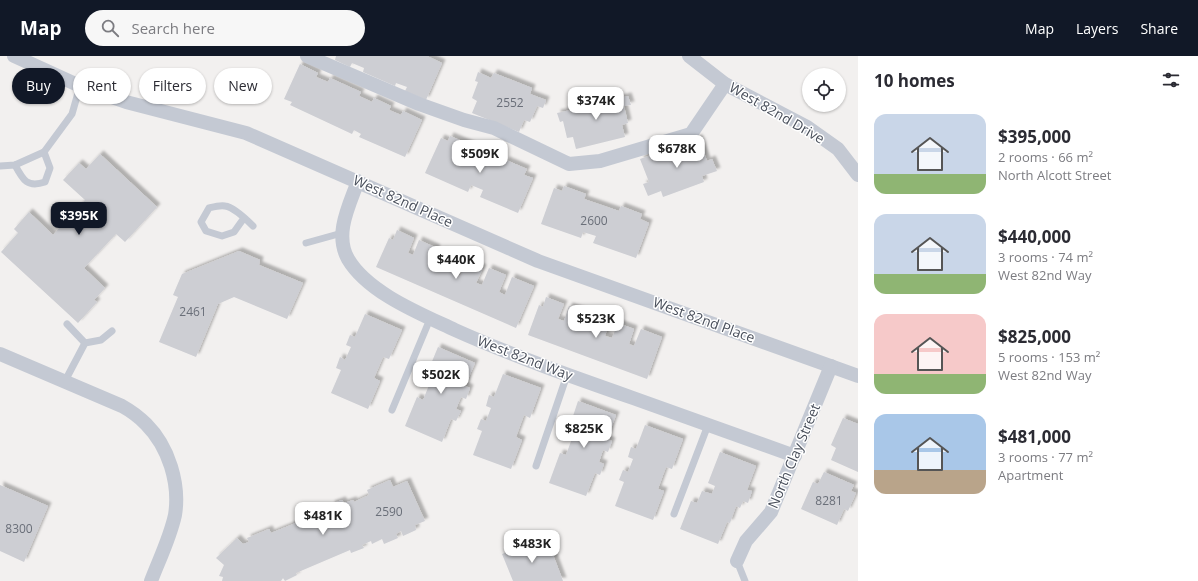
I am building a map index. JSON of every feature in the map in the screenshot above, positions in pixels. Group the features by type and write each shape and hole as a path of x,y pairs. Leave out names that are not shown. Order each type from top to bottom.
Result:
{"street":[{"name":"West 82nd Place","path":"14,56 73,83"},
{"path":"307,56 419,104 464,120 494,128 569,164 600,161 691,134 725,84"},
{"name":"West 82nd Drive","path":"689,56 725,84 806,127 832,144 838,149 858,175"},
{"name":"West 82nd Place","path":"131,103 246,133 538,261 858,376"},
{"name":"West 82nd Way","path":"358,181 344,219 342,233 344,246 348,259 367,281 390,298 430,319 514,355 795,456"},
{"path":"0,354 122,406 138,417 154,434 165,451 176,493 175,514 170,532 151,581"},
{"name":"North Clay Street","path":"737,560 746,541 771,512 831,366"}],"lane":[{"path":"0,166 15,165 44,152 72,114 75,104"},
{"path":"15,165 23,180 36,185 45,182 50,168 44,152"},
{"path":"244,218 234,232 222,236 206,231 201,222 209,208 225,206 244,218 254,226"},
{"path":"306,243 342,233"},
{"path":"392,410 430,319"},
{"path":"67,324 85,342"},
{"path":"85,342 101,340 112,331"},
{"path":"65,381 85,342"},
{"path":"536,466 567,375"},
{"path":"674,514 708,425"},
{"path":"737,560 745,581"}],"building":[{"path":"336,56 427,56 442,63 426,100 405,91 407,87 396,83 395,86 363,72 364,68 352,63 350,67 335,60"},
{"path":"300,64 318,73 316,77 328,82 330,78 361,92 359,96 372,102 374,98 391,106 389,110 401,115 403,111 422,120 405,157 359,137 361,134 354,130 352,134 290,105 292,102 284,99"},
{"path":"478,72 491,78 494,73 532,88 530,94 546,100 543,108 537,106 530,122 524,120 519,132 472,113 477,101 472,98 478,82 475,81"},
{"path":"611,94 612,100 628,96 631,105 624,106 628,123 622,125 625,137 576,149 573,137 567,138 563,121 560,122 557,113 571,110 570,104"},
{"path":"450,136 472,145 470,150 504,165 506,160 527,169 524,175 533,178 518,213 480,197 483,190 471,185 468,192 425,173 441,138 448,141"},
{"path":"699,138 707,161 712,159 717,171 702,176 704,182 663,197 661,191 648,196 643,184 649,182 640,159"},
{"path":"100,154 157,207 125,242 116,234 84,268 105,288 94,300 97,302 78,323 1,252 18,233 14,229 29,212 53,235 85,200 63,180 79,163 86,169"},
{"path":"564,186 586,194 584,199 619,211 621,206 642,214 640,219 649,223 636,258 593,243 596,236 583,232 581,238 541,224 554,188 562,191"},
{"path":"397,230 414,238 408,253 413,255 419,240 437,248 430,263 436,265 443,251 460,258 453,273 460,276 466,261 483,268 476,283 482,285 489,268 506,275 499,292 505,295 512,277 534,286 516,328 376,267 389,238 393,240"},
{"path":"239,251 260,260 259,265 303,283 287,319 234,297 218,304 196,357 159,342 178,297 173,295 182,274"},
{"path":"546,297 564,304 558,319 564,321 569,306 587,312 581,327 588,329 593,314 610,321 605,336 612,338 618,323 634,329 629,344 634,346 641,329 662,337 647,379 528,335 539,305 543,307"},
{"path":"365,314 402,330 389,359 383,357 374,378 380,381 368,409 331,393 341,370 336,368 340,357 345,360 351,347 346,345 350,335 355,337"},
{"path":"438,347 475,363 465,386 470,388 466,399 461,397 456,409 461,411 456,421 451,419 442,442 405,426 417,397 423,400 432,378 426,376"},
{"path":"503,374 541,388 530,418 524,415 516,437 522,440 511,469 473,455 482,431 477,429 481,419 486,421 491,408 486,406 489,395 494,397"},
{"path":"578,401 616,415 607,439 612,441 608,452 603,450 599,462 604,464 600,475 595,473 586,496 549,483 560,453 566,455 574,433 568,431"},
{"path":"843,418 858,424 858,472 831,460 836,448 831,445"},
{"path":"645,425 683,439 672,469 666,467 658,489 664,491 653,520 615,506 624,482 619,480 623,470 628,472 633,459 628,457 631,447 636,449"},
{"path":"720,452 756,466 747,490 752,491 748,503 743,501 740,508 736,506 730,523 727,522 718,544 680,529 691,501 697,503 702,491 712,494 715,486 708,483"},
{"path":"824,472 854,485 851,491 856,493 848,511 844,509 837,525 801,509 813,482 818,484"},
{"path":"390,480 393,487 407,481 425,521 415,525 416,530 403,536 401,531 396,534 398,538 384,544 382,539 372,544 371,541 362,545 364,548 351,553 350,550 296,573 297,575 285,581 283,578 281,581 222,581 223,577 219,576 224,565 216,558 237,538 243,544 249,542 247,538 269,529 271,533 333,508 331,504 342,500 344,503 353,500 354,502 369,495 367,490"},
{"path":"0,485 48,506 24,562 0,551"},
{"path":"541,539 547,554 552,552 563,581 513,581 502,554"}]}
